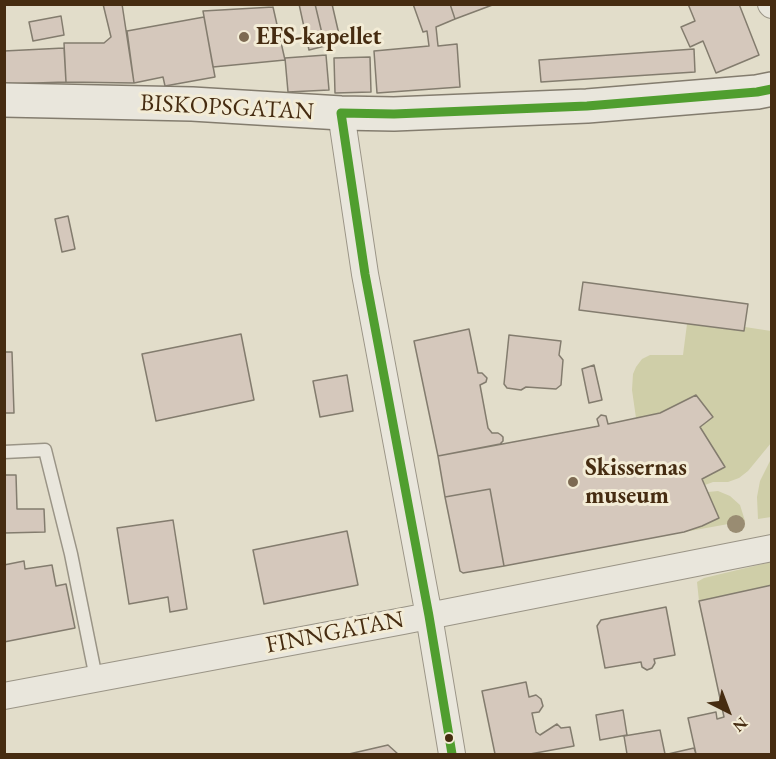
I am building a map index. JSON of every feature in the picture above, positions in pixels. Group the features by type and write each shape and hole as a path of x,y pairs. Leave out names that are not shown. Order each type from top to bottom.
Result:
{"street":[{"name":"BISKOPSGATAN","path":"4,100 192,104 394,114 587,106 771,89"},
{"path":"341,113 365,274 429,616 452,754"},
{"name":"FINNGATAN","path":"4,696 429,616 771,548"}],"lane":[{"path":"4,452 45,450 71,554 96,678"}],"green space":[{"path":"687,324 743,331 745,327 771,331 771,443 748,471 728,482 713,482 705,485 702,479 725,467 700,427 713,417 696,395 660,413 636,418 632,390 636,367 642,359 650,355 683,355"},
{"path":"771,459 771,517 758,519 757,497 760,481"},
{"path":"718,491 730,496 740,505 745,521 684,532 719,518 708,492"},
{"path":"771,562 771,585 699,601 697,582 704,578"}],"building":[{"path":"103,4 122,4 134,83 66,82 64,43 104,43 111,37"},
{"path":"299,4 315,4 325,46 309,50"},
{"path":"315,4 332,4 341,43 325,46"},
{"path":"413,4 450,4 455,19 436,27 438,46 457,44 460,87 377,93 374,51 429,46 427,31 423,32"},
{"path":"450,4 495,4 455,19"},
{"path":"688,4 739,4 759,55 716,73 703,41 690,47 681,27 695,21"},
{"name":"EFS-kapellet","path":"273,7 285,60 213,67 203,11"},
{"path":"61,16 64,35 33,41 29,22"},
{"path":"204,17 215,77 165,86 163,77 134,83 127,31"},
{"path":"64,48 66,82 4,84 4,51"},
{"path":"694,49 695,72 541,82 539,60"},
{"path":"326,55 329,90 288,92 285,58"},
{"path":"370,57 371,92 335,93 334,58"},
{"path":"68,216 75,249 62,252 55,219"},
{"path":"583,282 748,304 744,331 579,310"},
{"path":"469,329 478,373 482,373 487,378 486,382 480,385 488,428 492,433 501,435 503,441 500,444 438,456 414,341"},
{"path":"241,334 254,400 156,421 142,354"},
{"path":"509,335 561,341 559,355 563,360 561,385 556,389 507,388 504,384"},
{"path":"4,352 12,352 14,413 4,413"},
{"path":"594,365 602,400 589,403 582,369"},
{"path":"347,375 353,411 320,417 313,381"},
{"name":"Skissernas museum","path":"696,395 713,417 700,427 725,467 702,479 719,518 702,526 684,532 504,566 490,489 445,497 438,456 599,426 597,419 601,415 606,416 608,424 660,413"},
{"path":"4,475 16,475 17,509 44,509 45,532 4,533"},
{"path":"490,489 504,566 463,573 460,571 445,497"},
{"path":"173,520 187,609 170,612 168,597 129,604 117,528"},
{"path":"347,531 358,585 264,604 253,550"},
{"path":"24,561 25,569 52,565 56,586 66,584 75,628 4,642 4,565"},
{"path":"772,585 772,754 696,754 688,718 716,712 717,719 724,717 699,601"},
{"path":"666,607 675,655 654,659 655,663 652,668 647,670 642,667 641,662 605,668 597,626 601,620"},
{"path":"526,682 529,697 536,695 541,699 543,706 539,712 532,713 536,732 540,735 557,724 561,728 570,727 574,746 530,754 495,754 482,691"},
{"path":"623,710 627,735 600,740 596,715"},
{"path":"660,730 665,754 627,754 624,736"},
{"path":"388,745 398,754 349,754"},
{"path":"694,748 696,754 668,754"}],"transit line":[{"path":"341,113 394,114 587,106 772,89"},
{"path":"341,113 365,274 429,616 452,754"}],"place":[{"name":"EFS-kapellet","path":"244,37"},
{"name":"Skissernas museum","path":"573,482"}]}
